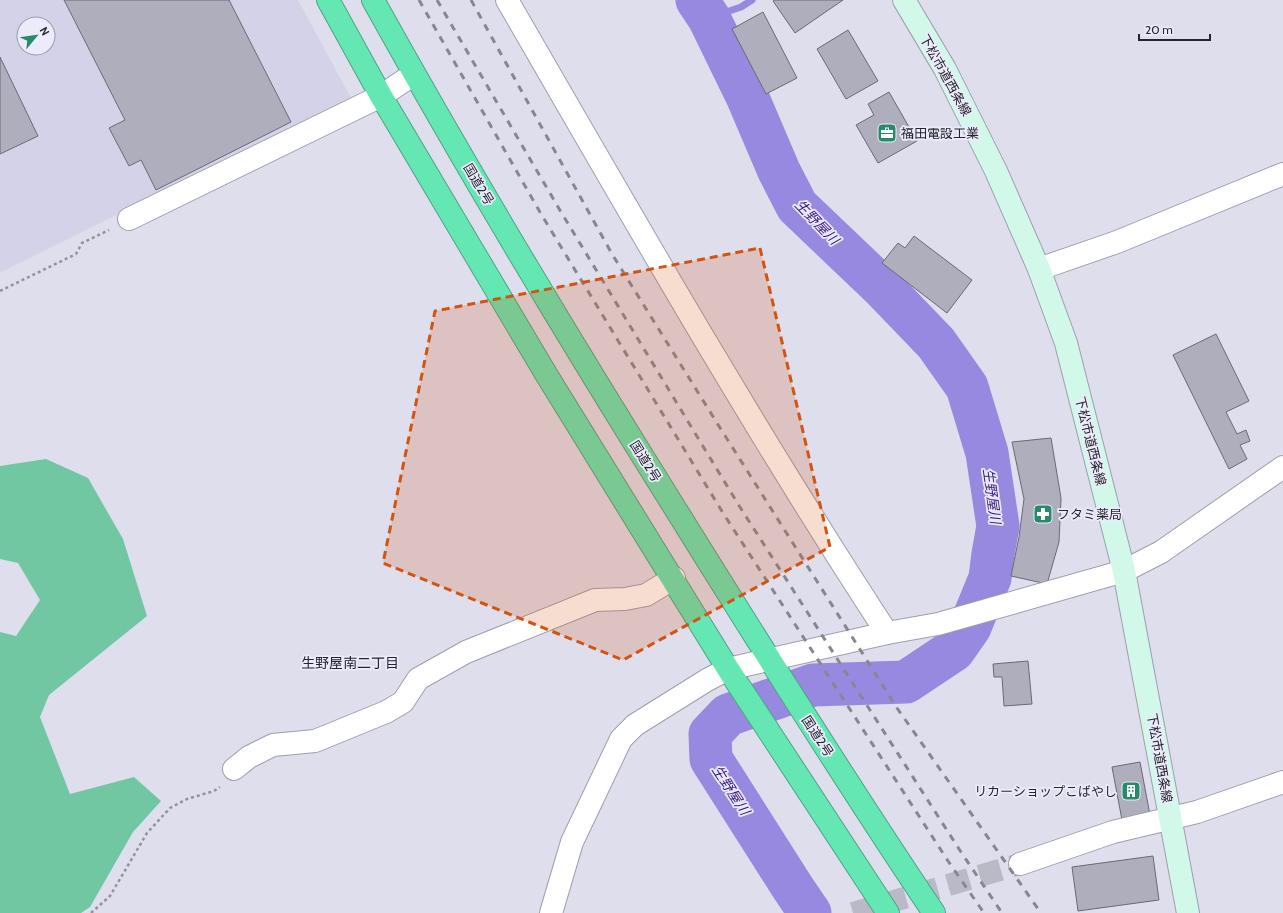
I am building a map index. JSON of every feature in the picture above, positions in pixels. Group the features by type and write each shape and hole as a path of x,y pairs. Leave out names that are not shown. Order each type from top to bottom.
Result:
{"highway":[{"path":"328,0 381,96 546,374 674,578 728,669 888,913"},
{"name":"国道2号","path":"373,0 414,74 580,356 774,667 934,913"}],"street":[{"path":"507,0 630,212 775,456 848,574 887,633"},
{"name":"下松市道西条線","path":"904,0 944,69 996,171 1039,269 1066,343 1124,571 1188,913"},
{"path":"129,219 381,96 414,74"},
{"path":"1039,269 1118,242 1283,174"},
{"path":"552,913 572,842 621,739 635,725 707,680 728,669 774,667 887,633 938,624 1124,571 1161,552 1283,467"},
{"path":"234,769 249,757 273,745 315,741 386,712 403,702 418,679 466,652 595,600 625,598 646,594 674,578"},
{"path":"1020,864 1113,832 1197,812 1283,782"}],"path":[{"path":"0,291 76,254 82,243 129,219"},
{"path":"91,913 110,896 147,833 170,808 187,799 214,791 225,783 234,769"}],"highlighted area":[{"path":"760,248 830,547 623,660 383,563 435,311"}],"shaded area":[{"path":"0,0 298,0 351,98 0,273"}],"green space":[{"path":"46,459 88,478 123,539 147,616 49,695 40,717 70,794 134,777 161,801 133,832 90,907 81,913 0,913 0,632 16,636 40,600 18,563 0,559 0,466"}],"building":[{"path":"64,0 229,0 291,122 156,190 141,160 129,166 109,128 125,120"},
{"path":"843,0 795,33 773,1"},
{"path":"763,12 797,78 766,94 732,29"},
{"path":"848,30 878,81 846,99 817,49"},
{"path":"0,57 38,136 0,154"},
{"name":"福田電設工業","path":"889,92 917,141 878,163 856,125 874,115 868,104"},
{"path":"914,236 972,280 947,313 882,263 898,243 905,248"},
{"path":"1216,334 1249,401 1226,412 1237,434 1246,430 1250,441 1240,445 1247,459 1229,469 1173,355"},
{"path":"1051,438 1061,498 1059,542 1047,584 1011,576 1019,537 1024,499 1012,442"},
{"path":"1028,661 1032,704 1004,706 1002,677 994,677 993,664"},
{"name":"リカーショップこばやし","path":"1140,762 1150,815 1122,820 1112,767"},
{"path":"1153,856 1159,900 1078,911 1072,867"}],"waterway":[{"name":"生野屋川","path":"697,0 709,18 747,96 779,171 797,206 884,289 936,343 967,387 987,453 998,526 990,578 970,627 954,650 906,682 813,685 728,715 710,734 711,759 810,913"},
{"path":"709,18 741,7 752,0"}],"tunnel":[{"path":"853,913 1020,864"}],"railway":[{"path":"419,0 541,214 723,513 948,861 984,913"},
{"path":"437,0 561,212 738,504 959,849 1002,913"},
{"path":"471,0 612,254 717,423 897,708 1041,913"}],"place":[{"name":"福田電設工業","path":"887,133"},
{"name":"フタミ薬局","path":"1043,514"},
{"name":"リカーショップこばやし","path":"1131,791"}],"district":[{"name":"生野屋南二丁目","path":"350,663"}]}
